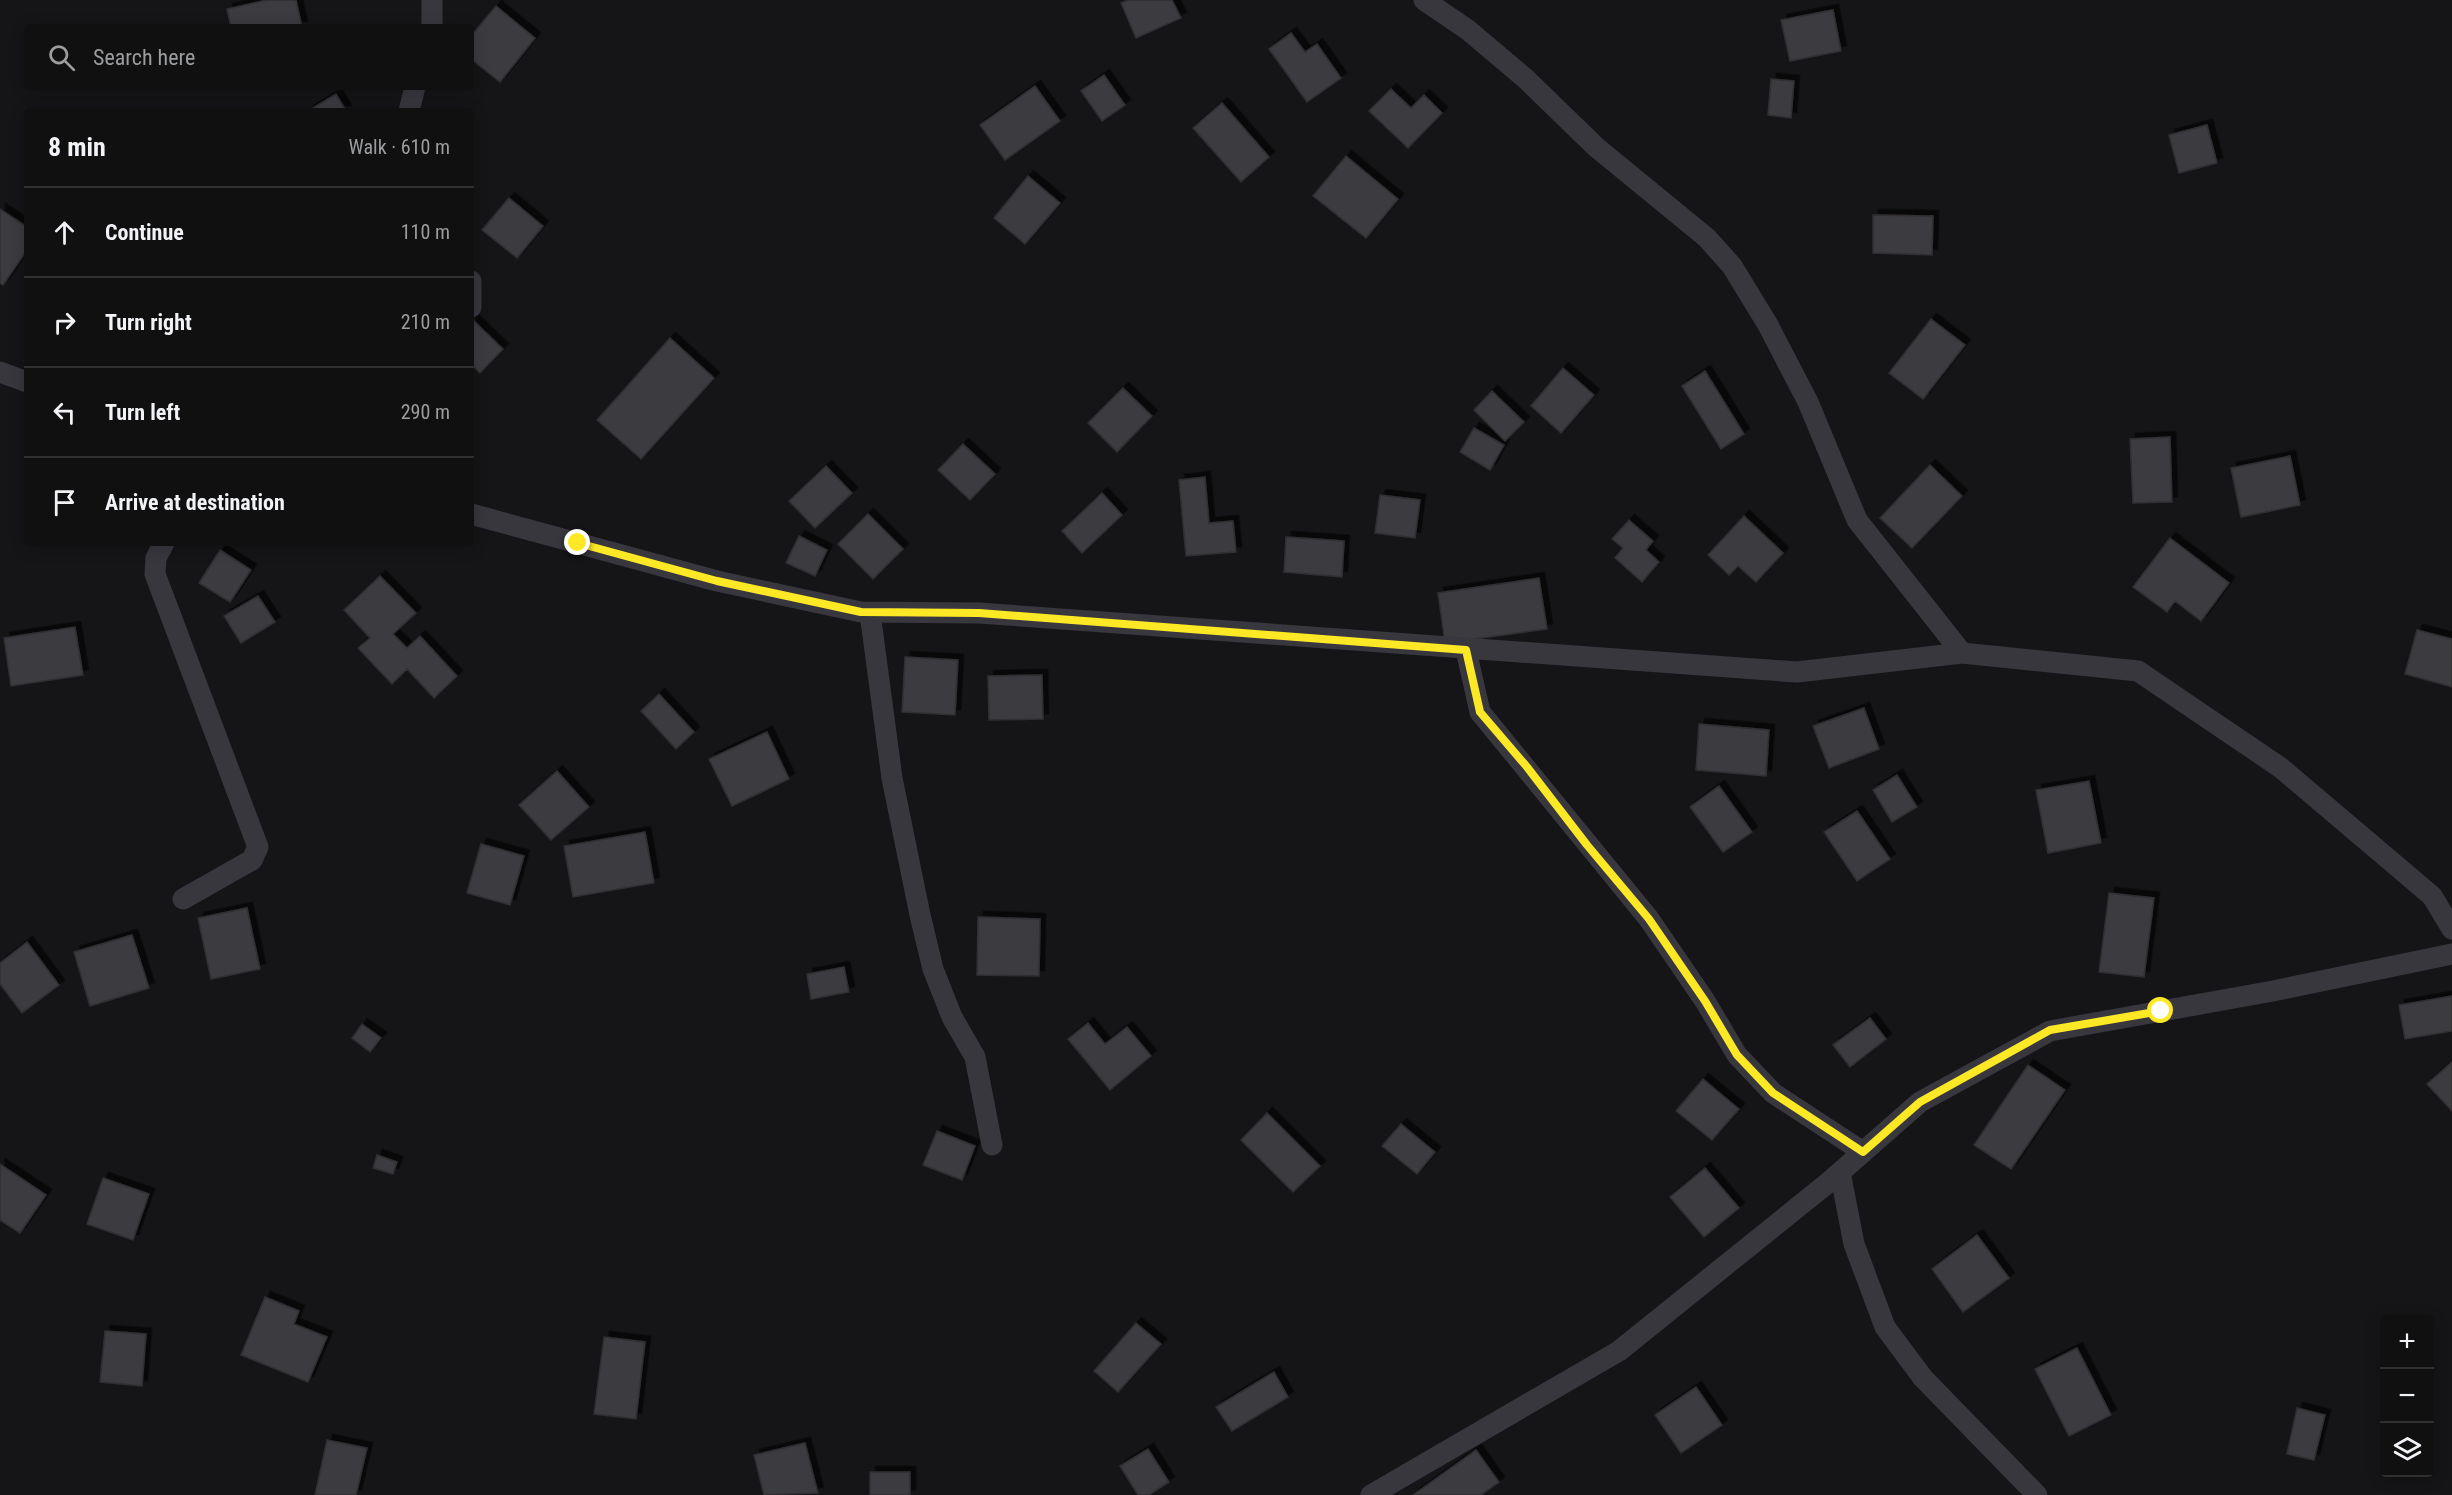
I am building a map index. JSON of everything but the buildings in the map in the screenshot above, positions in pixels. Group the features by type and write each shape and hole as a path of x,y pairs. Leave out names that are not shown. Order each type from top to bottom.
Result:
{"street":[{"path":"432,0 432,24"},
{"path":"1424,0 1468,30 1526,79 1596,147 1707,238 1732,266 1768,325 1808,402 1857,520 1962,653"},
{"path":"410,108 414,90"},
{"path":"0,372 24,380"},
{"path":"474,515 717,581 870,613 979,613 1466,650 1797,672 1962,653 2138,671 2281,768 2432,896 2452,929"},
{"path":"162,546 156,558 155,574 258,847 252,860 183,900"},
{"path":"870,613 891,778 920,915 937,979 952,1017 975,1057 992,1145"},
{"path":"1466,650 1480,712 1649,919 1705,1001 1737,1055 1773,1093 1863,1152"},
{"path":"1371,1495 1619,1351 1840,1172 1920,1102 2050,1030 2273,991 2452,954"},
{"path":"1840,1172 1854,1244 1886,1327 1923,1378 2037,1495"}],"route":[{"path":"578,543 717,581 861,612 979,613 1466,650 1480,712 1649,919 1705,1001 1737,1055 1773,1093 1820,1126 1863,1152 1920,1102 2050,1030 2161,1011"}]}
